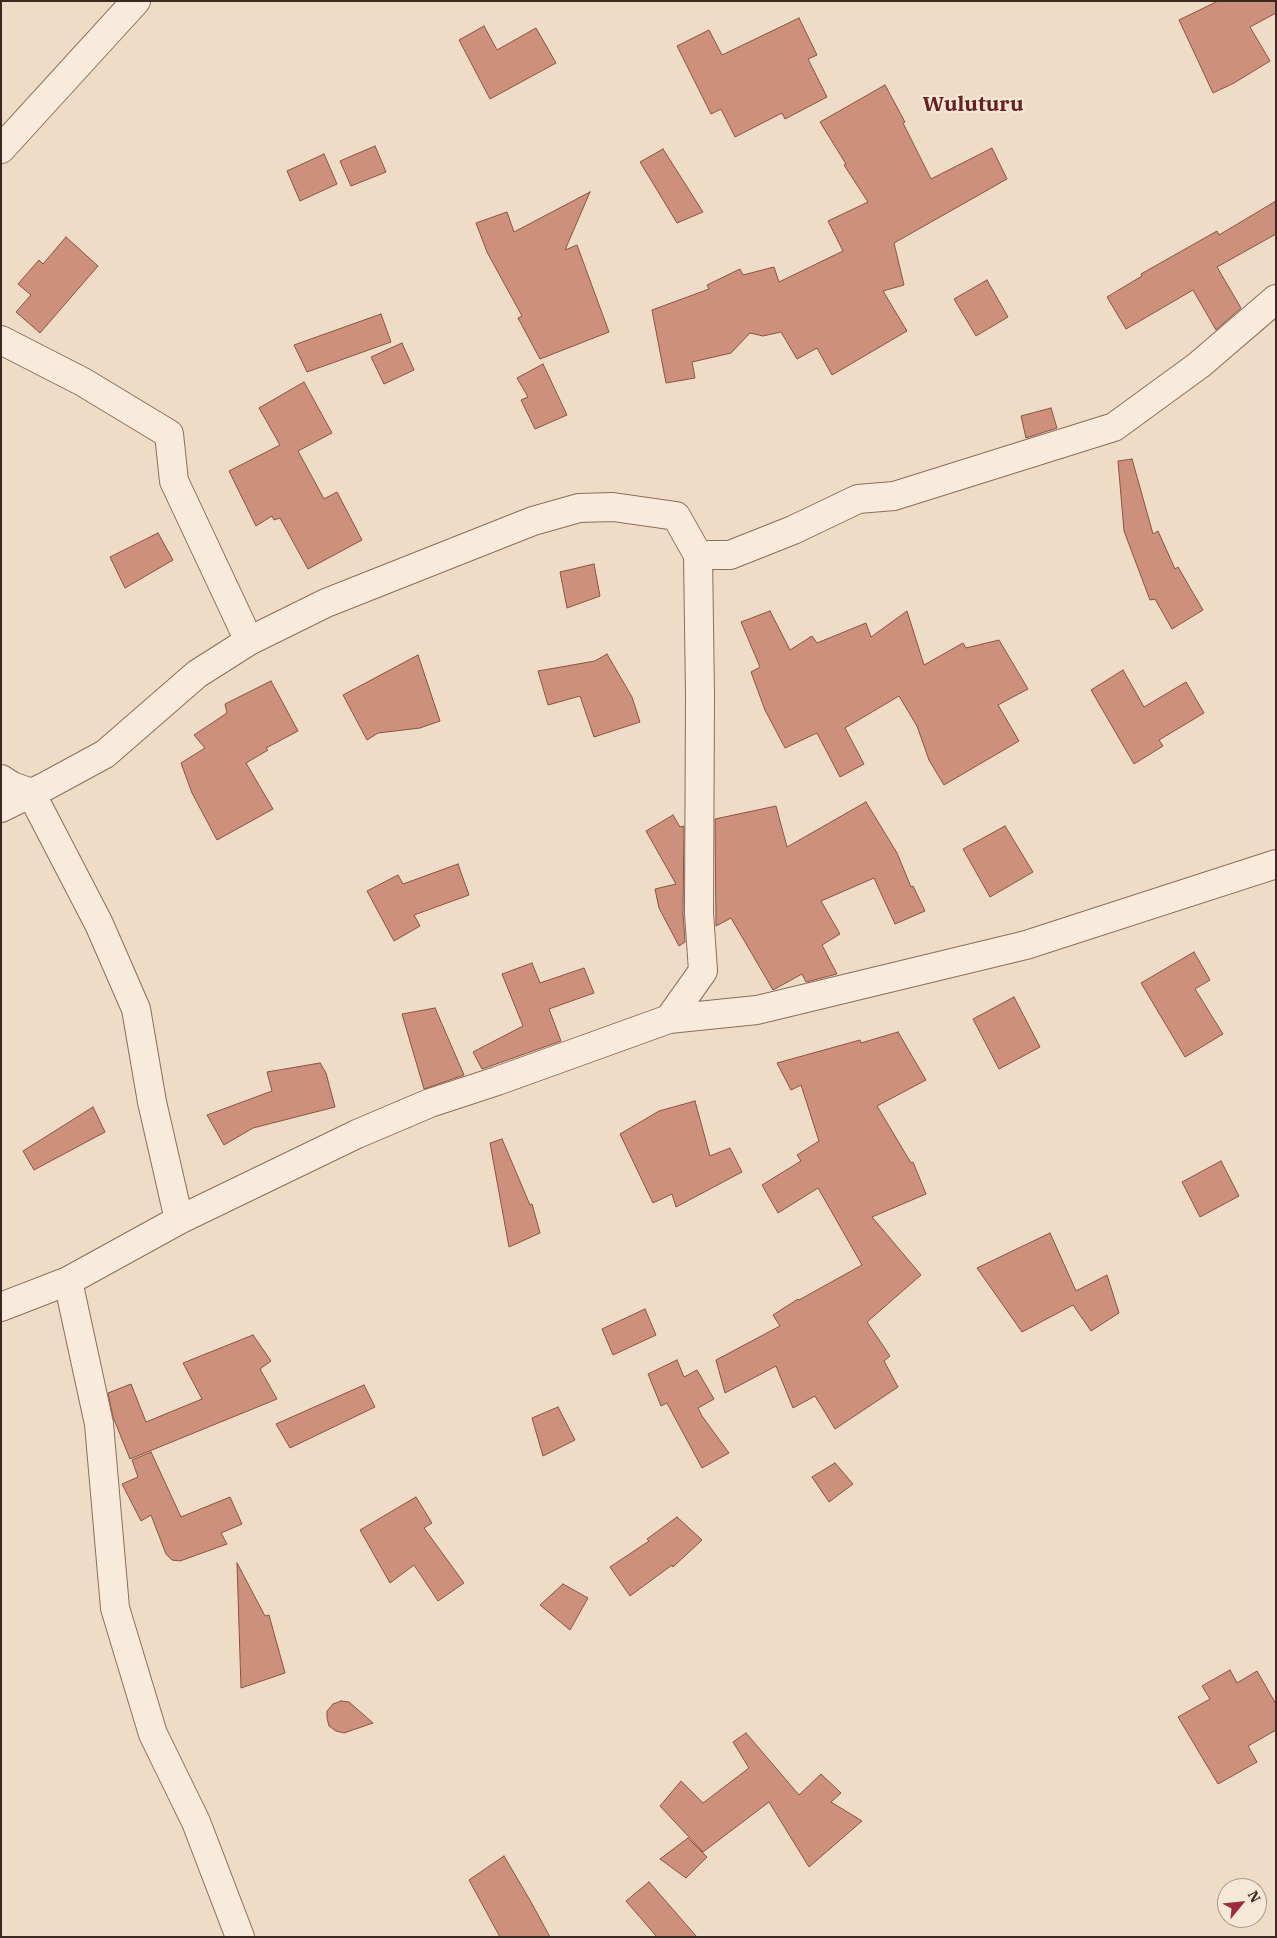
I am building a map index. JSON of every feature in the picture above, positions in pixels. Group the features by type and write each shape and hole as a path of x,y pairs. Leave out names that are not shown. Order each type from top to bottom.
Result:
{"street":[{"path":"1,149 136,1"},
{"path":"698,555 730,555 793,530 858,499 894,496 1114,427 1199,365 1276,299"},
{"path":"1,340 83,382 169,434 174,481 249,641"},
{"path":"1,808 105,754 197,674 249,641 326,603 533,521 579,508 613,507 676,516 698,555 700,695 699,913 703,972 669,1019"},
{"path":"1,779 12,786 32,793 99,924 136,1009 152,1102 179,1220"},
{"path":"1,1307 68,1281 179,1220 357,1134 430,1103 669,1019 757,1010 1026,945 1276,864"},
{"path":"68,1281 99,1424 115,1608 153,1734 196,1822 240,1937"}],"building":[{"path":"1218,1 1276,1 1276,13 1250,27 1270,61 1234,83 1213,93 1179,20"},
{"path":"799,18 817,55 808,59 827,97 785,119 782,113 735,137 721,109 711,114 677,46 709,30 722,55"},
{"path":"484,26 497,50 536,28 556,63 490,99 459,40"},
{"path":"885,85 905,122 903,123 931,179 992,148 1007,179 894,243 904,285 883,291 907,331 832,375 817,348 797,359 781,332 763,336 750,333 731,353 692,362 695,378 666,383 652,310 709,289 707,285 740,269 743,275 774,267 779,282 843,251 828,221 868,202 844,165 846,164 820,122"},
{"path":"375,146 386,172 351,186 340,161"},
{"path":"663,149 703,212 677,223 640,162"},
{"path":"324,154 337,184 300,201 287,171"},
{"path":"590,192 565,250 577,245 609,332 540,359 518,318 522,316 487,252 476,223 507,212 514,232"},
{"path":"1276,201 1276,234 1217,267 1241,308 1216,330 1193,290 1126,329 1107,297 1142,276 1141,274 1217,231 1219,235"},
{"path":"66,237 98,266 40,333 16,312 31,295 18,284 39,260 43,264"},
{"path":"987,280 1008,317 976,336 954,299"},
{"path":"381,314 391,342 307,372 294,345"},
{"path":"402,343 414,370 384,384 371,357"},
{"path":"543,364 567,415 535,429 521,400 528,397 517,378"},
{"path":"304,382 332,433 298,451 324,499 337,492 362,540 308,569 280,518 274,520 272,516 256,526 229,471 280,445 259,408"},
{"path":"1051,408 1057,428 1026,438 1021,416"},
{"path":"1132,459 1153,534 1158,531 1175,569 1178,567 1203,610 1172,629 1155,599 1150,600 1124,531 1118,461"},
{"path":"158,533 173,560 125,588 110,557"},
{"path":"594,564 600,596 567,608 560,572"},
{"path":"770,611 790,650 812,636 817,643 866,623 871,637 907,611 924,665 963,643 966,648 999,640 1028,689 998,705 1019,741 944,785 929,760 917,726 899,696 845,728 864,764 840,777 817,733 785,748 765,710 751,672 760,667 741,622"},
{"path":"607,654 632,697 640,722 594,737 580,696 548,705 538,671 595,661"},
{"path":"418,655 440,721 420,728 378,733 367,740 343,695"},
{"path":"1123,670 1144,707 1186,682 1204,713 1159,740 1163,746 1134,764 1091,690"},
{"path":"271,681 298,731 266,748 268,750 246,763 273,809 217,840 192,793 181,763 205,748 194,735 227,713 225,704"},
{"path":"866,802 897,853 911,887 913,886 925,911 895,924 874,878 821,901 840,934 822,945 837,974 806,982 802,974 773,990 731,918 716,926 715,819 776,806 787,847"},
{"path":"673,815 680,827 684,826 683,913 685,942 679,946 659,908 655,889 676,884 646,831"},
{"path":"1005,826 1033,872 990,897 963,849"},
{"path":"458,864 469,895 414,915 420,926 394,941 367,891 398,875 403,884"},
{"path":"1194,952 1210,980 1195,989 1223,1034 1185,1057 1141,983"},
{"path":"532,963 540,983 584,968 594,993 549,1009 561,1041 482,1069 473,1052 523,1026 502,974"},
{"path":"1014,997 1040,1047 999,1069 973,1019"},
{"path":"435,1008 464,1075 424,1089 402,1014"},
{"path":"898,1032 926,1080 877,1106 911,1163 913,1162 926,1194 872,1217 921,1275 867,1322 890,1356 884,1361 898,1387 835,1429 815,1396 793,1408 776,1366 725,1393 716,1360 780,1326 773,1315 798,1299 862,1265 818,1188 778,1213 762,1185 801,1161 797,1155 819,1141 801,1085 791,1090 777,1063 860,1040 861,1043"},
{"path":"320,1063 326,1073 335,1107 253,1128 224,1145 207,1115 272,1091 267,1072"},
{"path":"695,1101 710,1156 730,1148 742,1172 676,1207 672,1194 653,1203 620,1134 659,1111"},
{"path":"93,1107 105,1132 34,1170 23,1151"},
{"path":"502,1139 530,1205 532,1204 540,1233 509,1247 490,1143"},
{"path":"1221,1161 1239,1196 1200,1217 1182,1182"},
{"path":"1050,1233 1076,1291 1107,1275 1119,1313 1091,1331 1073,1305 1022,1332 977,1268"},
{"path":"645,1309 656,1335 613,1355 602,1329"},
{"path":"253,1335 271,1361 260,1369 277,1399 130,1459 113,1417 108,1393 131,1384 146,1422 202,1399 183,1363"},
{"path":"677,1360 684,1377 697,1370 714,1399 698,1408 729,1453 702,1468 667,1403 661,1406 648,1374"},
{"path":"364,1385 375,1407 290,1448 276,1424"},
{"path":"558,1407 575,1440 543,1456 532,1418"},
{"path":"151,1452 181,1517 230,1497 242,1524 221,1533 227,1544 180,1561 172,1560 166,1554 151,1515 141,1521 122,1484 138,1477 132,1460"},
{"path":"835,1463 853,1484 829,1502 812,1477"},
{"path":"416,1497 432,1523 424,1528 464,1583 438,1601 414,1565 390,1583 360,1530"},
{"path":"677,1517 702,1540 673,1567 672,1565 630,1596 610,1567 649,1541 647,1539"},
{"path":"237,1563 265,1616 269,1615 285,1673 241,1688"},
{"path":"563,1584 588,1598 570,1630 540,1605"},
{"path":"1230,1670 1237,1683 1257,1671 1276,1704 1276,1730 1248,1746 1257,1762 1218,1784 1178,1717 1210,1699 1202,1686"},
{"path":"341,1701 349,1702 373,1723 344,1733 336,1731 329,1726 327,1711 333,1704"},
{"path":"746,1733 799,1795 821,1774 841,1793 831,1802 862,1821 809,1867 769,1802 703,1852 660,1806 681,1781 703,1803 749,1768 733,1742"},
{"path":"688,1838 707,1857 686,1878 660,1859"},
{"path":"504,1856 550,1937 500,1937 469,1880"},
{"path":"649,1882 697,1937 657,1937 626,1901"}],"district":[{"name":"Wuluturu","path":"973,105"}]}
